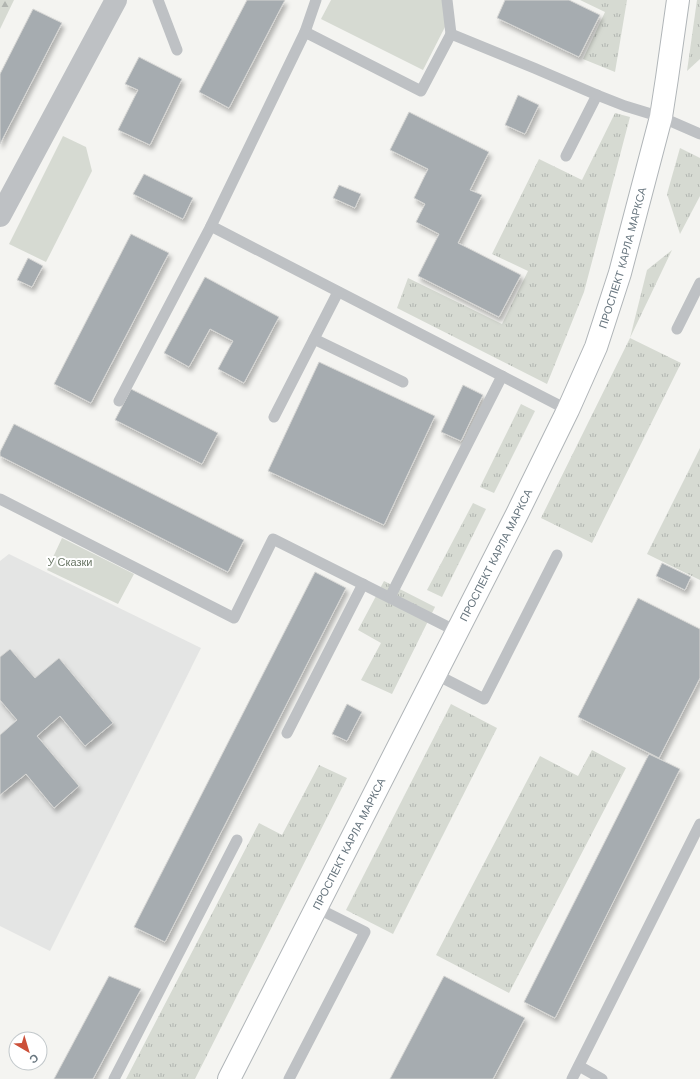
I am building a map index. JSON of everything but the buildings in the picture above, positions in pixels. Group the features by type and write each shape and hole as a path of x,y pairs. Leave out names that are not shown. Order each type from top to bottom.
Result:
{"street":[{"path":"0,216 116,0"},
{"name":"ПРОСПЕКТ КАРЛА МАРКСА","path":"230,1079 568,410 596,347 620,273 661,116 678,0"}],"lane":[{"path":"158,0 176,50"},
{"path":"119,401 211,226 305,32 316,0"},
{"path":"305,32 421,91 451,34 447,0"},
{"path":"451,34 597,95 625,106 661,116 700,134"},
{"path":"566,156 597,95"},
{"path":"211,226 568,410"},
{"path":"677,329 700,283"},
{"path":"274,417 338,292"},
{"path":"314,340 403,382"},
{"path":"390,597 502,376"},
{"path":"0,499 234,618 274,539 456,631"},
{"path":"435,674 484,699 557,555"},
{"path":"287,733 363,584"},
{"path":"572,1079 700,824"},
{"path":"114,1079 237,840"},
{"path":"289,1079 365,932 317,908"},
{"path":"579,1066 602,1079"}],"shaded area":[{"path":"9,554 201,648 50,951 0,926 0,561"}],"green space":[{"path":"0,0 14,0 0,29"},
{"path":"331,0 442,0 447,23 423,70 321,19"},
{"path":"580,0 627,0 615,72 583,59 605,12"},
{"path":"697,0 700,0 700,59 687,71"},
{"path":"615,113 630,117 584,292 547,384 397,308 408,278 502,324 528,271 492,254 539,159 582,180"},
{"path":"63,136 86,147 92,171 46,262 9,244"},
{"path":"680,148 700,158 700,196 680,234 667,194"},
{"path":"672,250 630,338 647,270"},
{"path":"630,338 681,363 592,543 541,518"},
{"path":"521,404 535,411 494,493 480,487"},
{"path":"700,448 700,580 647,554"},
{"path":"473,503 486,509 442,597 427,590"},
{"name":"У Сказки","path":"62,538 134,574 118,604 47,570"},
{"path":"384,581 435,607 392,694 361,680 381,643 358,630"},
{"path":"451,704 497,728 393,934 346,910"},
{"path":"592,750 626,768 509,993 436,955 540,756 578,776"},
{"path":"319,765 347,778 195,1079 126,1079 259,823 282,835"}]}
